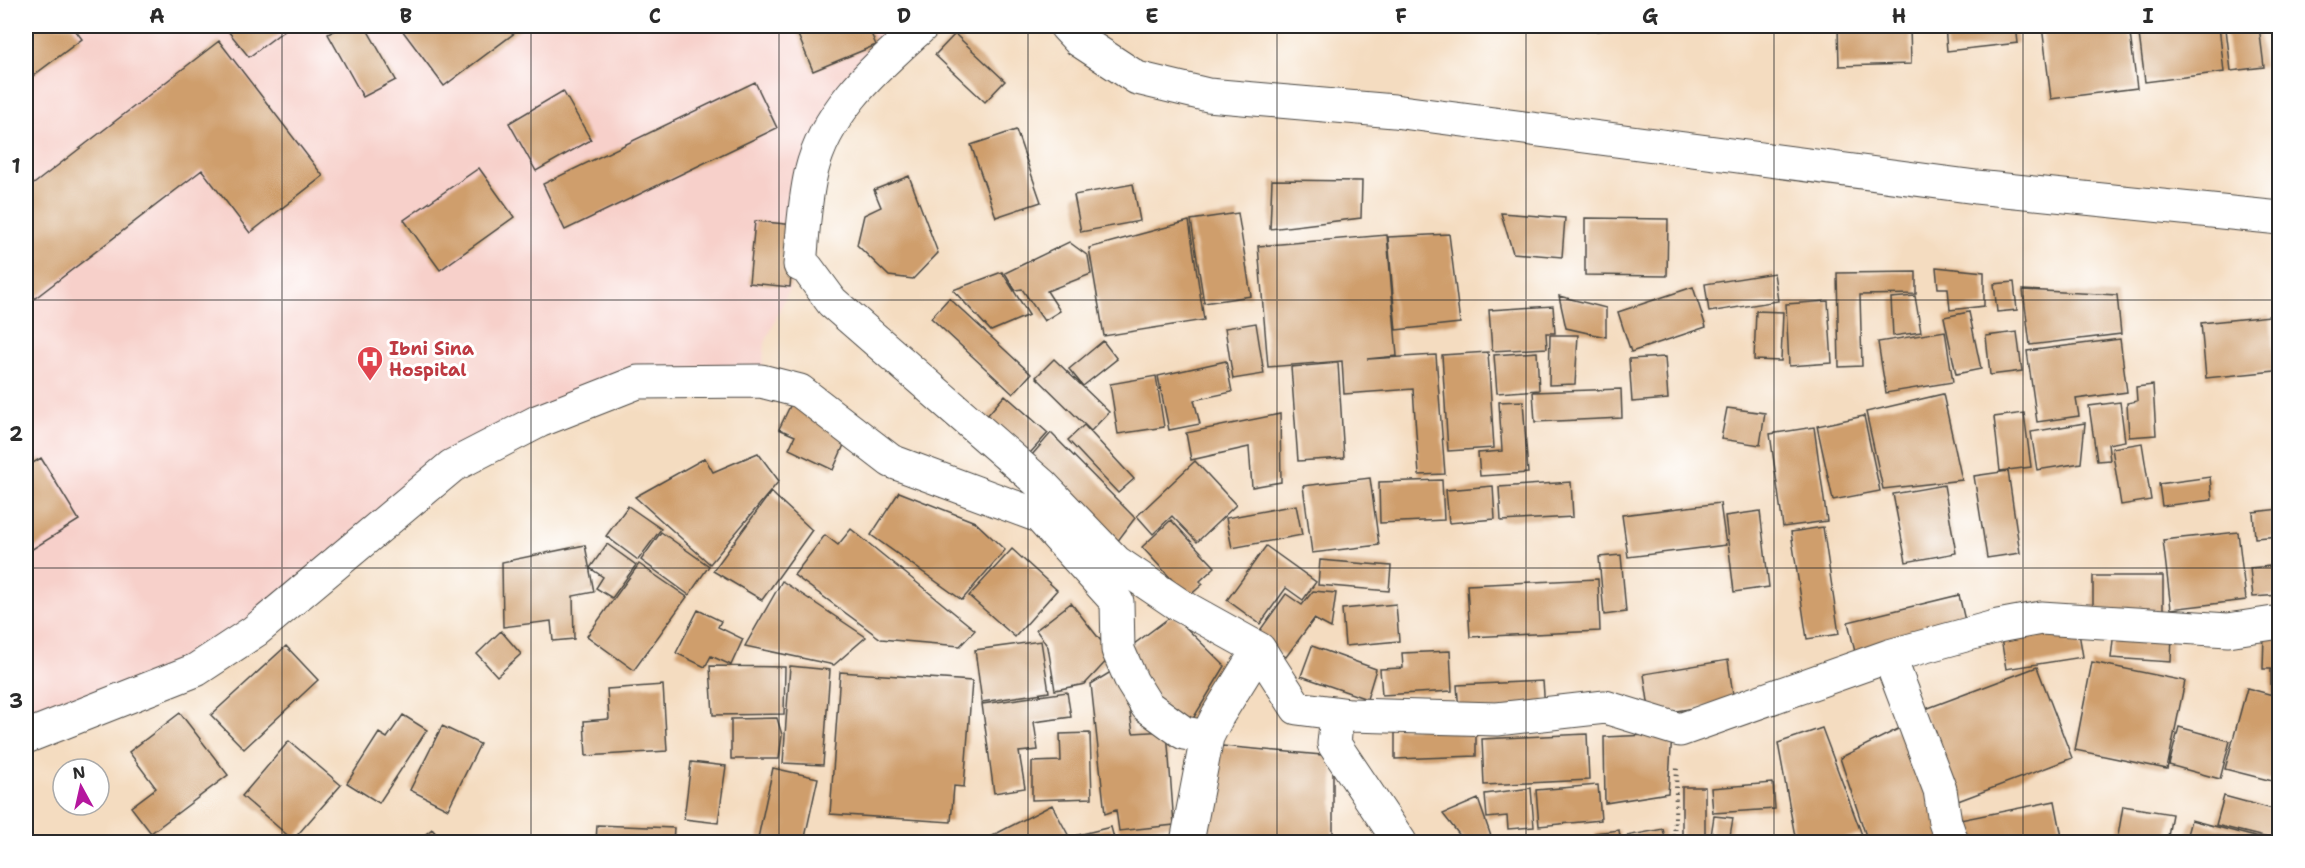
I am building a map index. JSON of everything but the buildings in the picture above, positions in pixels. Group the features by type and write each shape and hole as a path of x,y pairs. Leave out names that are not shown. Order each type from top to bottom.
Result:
{"street":[{"path":"922,26 861,82 825,133 811,174 800,265 807,268 832,302 1042,485 1116,562 1178,604 1259,649 1297,708 1337,714 1497,719 1605,707 1680,730 1889,656 1998,626 2041,618 2228,630 2280,622"},
{"path":"1066,26 1079,39 1137,78 1208,95 1394,111 1976,187 2280,218"},
{"path":"26,737 196,670 255,631 452,466 539,422 638,382 761,381 800,391 891,461 1040,516 1117,602 1118,650 1132,682 1147,706 1184,733 1207,737"},
{"path":"1187,843 1207,737 1259,649"},
{"path":"1889,656 1940,790 1945,822 1952,843"},
{"path":"1337,714 1334,744 1400,843"}],"path":[{"path":"1674,843 1680,730"}],"shaded area":[{"name":"Ibni Sina Hospital","path":"26,26 922,26 825,133 800,265 765,343 761,381 638,382 539,421 255,631 26,737"}],"place":[{"name":"Ibni Sina Hospital","path":"370,382"}]}
